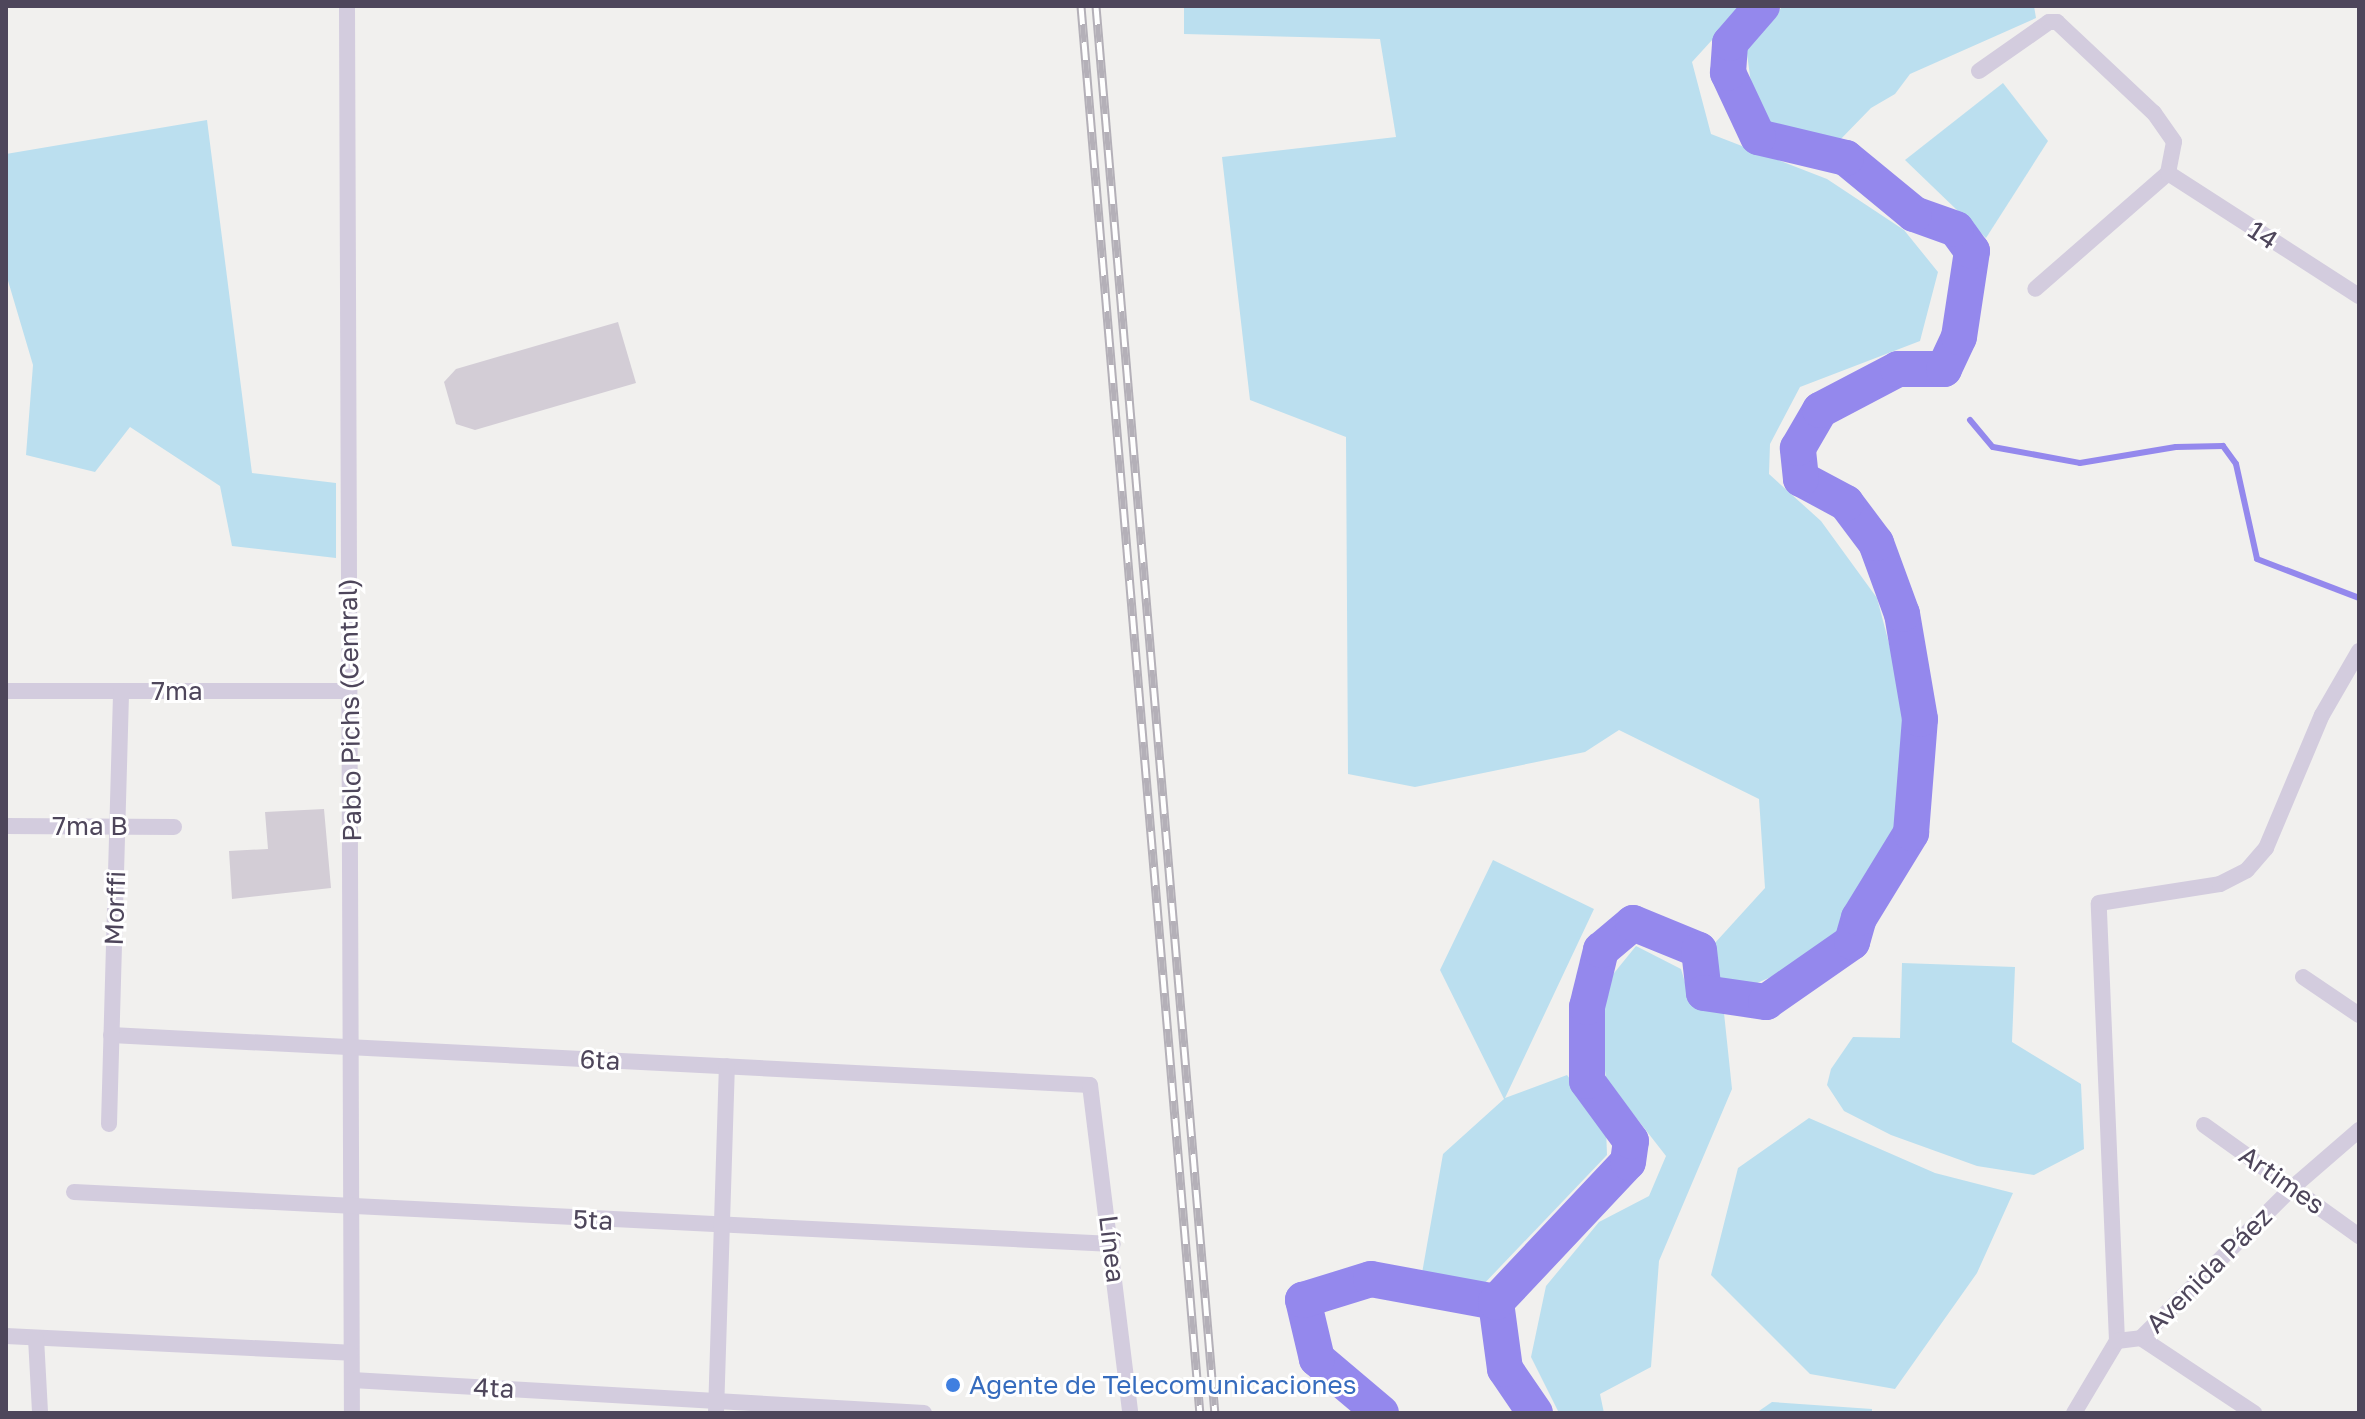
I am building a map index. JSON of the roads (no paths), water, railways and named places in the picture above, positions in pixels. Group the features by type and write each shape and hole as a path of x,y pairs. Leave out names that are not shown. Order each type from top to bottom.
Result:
{"street":[{"name":"Pablo Pichs (Central)","path":"347,6 348,691 354,1209 352,1413"},
{"path":"1979,71 2049,22 2057,22 2154,113 2174,142 2168,173 2035,289"},
{"name":"14","path":"2168,173 2359,296"},
{"path":"2117,1341 2099,903 2220,884 2247,870 2266,848 2322,715 2359,651"},
{"name":"7ma","path":"6,691 348,691"},
{"name":"Morffi","path":"109,1124 121,691"},
{"name":"7ma B","path":"6,826 174,827"},
{"path":"2303,977 2359,1015"},
{"name":"6ta","path":"111,1035 1090,1085"},
{"path":"716,1407 727,1066"},
{"name":"Línea","path":"1090,1085 1113,1244 1130,1413"},
{"name":"Artimes","path":"2204,1125 2359,1236"},
{"name":"Avenida Páez","path":"2074,1413 2117,1341 2141,1338 2292,1188 2359,1130"},
{"name":"5ta","path":"74,1192 354,1209 1113,1244"},
{"path":"6,1336 351,1353"},
{"path":"36,1338 40,1413"},
{"path":"2141,1338 2254,1413"},
{"name":"4ta","path":"352,1380 716,1407 924,1413"}],"waterway":[{"path":"1535,1413 1505,1369 1496,1302 1628,1162 1631,1141 1587,1081 1587,1007 1601,950 1633,923 1699,950 1704,993 1766,1002 1852,942 1859,918 1911,833 1920,719 1902,614 1876,543 1846,503 1801,479 1798,448 1820,410 1898,369 1944,369 1959,337 1972,251 1956,229 1914,214 1846,158 1758,137 1728,73 1730,43 1762,6"},
{"path":"1970,420 1993,447 2080,463 2176,447 2223,446 2236,464 2257,559 2359,598"},
{"path":"1381,1413 1317,1359 1303,1300 1371,1279 1496,1302"}],"railway":[{"path":"1081,6 1200,1413"},
{"path":"1096,6 1215,1413"}],"place":[{"name":"Agente de Telecomunicaciones","path":"953,1385"}]}
